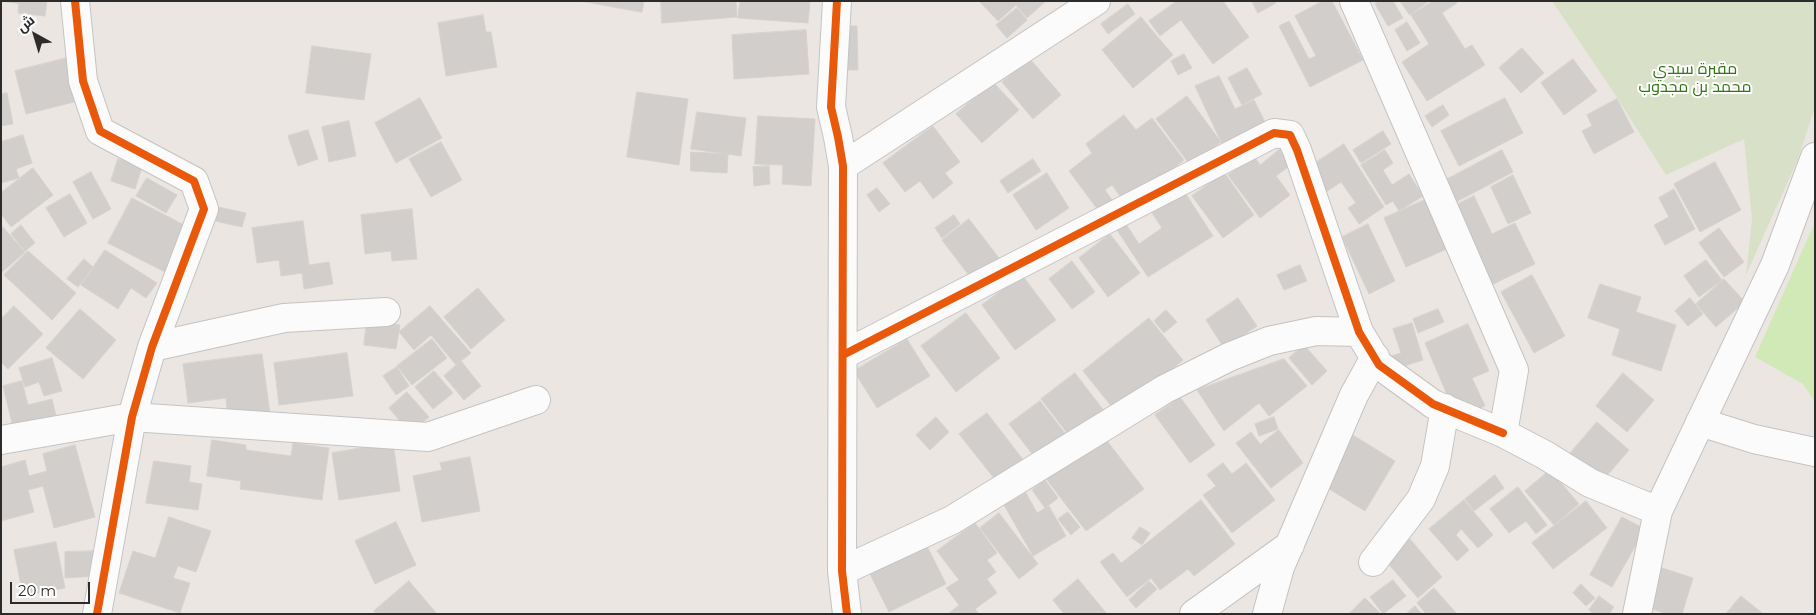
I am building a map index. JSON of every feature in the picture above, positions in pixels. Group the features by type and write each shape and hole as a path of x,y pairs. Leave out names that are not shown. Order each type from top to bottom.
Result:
{"street":[{"path":"75,1 83,81 100,132 194,181 204,209 152,347 132,417 97,614"},
{"path":"837,1 831,108 843,166 842,571 847,614"},
{"path":"843,166 1096,1"},
{"path":"1354,1 1514,370 1503,433"},
{"path":"843,355 1274,133 1290,135 1297,150 1359,332 1379,364 1433,404 1503,433 1545,455 1590,483 1658,512"},
{"path":"1637,614 1658,512 1775,265 1815,157"},
{"path":"152,347 284,318 386,312"},
{"path":"842,571 952,520 1165,389 1229,357 1269,340 1316,331 1359,332"},
{"path":"1267,614 1280,567 1354,394 1375,358"},
{"path":"1,440 132,417 428,437 536,400"},
{"path":"1373,562 1421,499 1435,466 1444,408"},
{"path":"1700,422 1754,439 1815,452"},
{"path":"1194,614 1290,545"}],"green space":[{"name":"مقبرة سيدي محمد بن مجدوب","path":"1552,1 1815,1 1815,107 1798,159 1746,275 1752,219 1744,139 1666,175"},
{"path":"1815,222 1815,402 1803,384 1755,357"}],"building":[{"path":"1,1 47,1 45,16 18,13 19,4"},
{"path":"581,1 644,1 642,12"},
{"path":"661,1 736,1 737,17 662,23"},
{"path":"740,1 810,1 808,23 738,18"},
{"path":"1046,1 1027,18 1016,5 998,21 980,2"},
{"path":"1177,1 1223,1 1249,37 1213,64 1181,20 1160,36 1149,21"},
{"path":"1252,1 1275,1 1276,3 1258,13"},
{"path":"1323,1 1332,1 1363,60 1310,87 1279,26 1289,21 1309,59 1316,56 1295,16"},
{"path":"1379,1 1393,1 1403,18 1388,26 1375,4"},
{"path":"1400,1 1429,1 1410,15"},
{"path":"1433,1 1456,1 1457,3 1442,13 1465,49 1472,45 1485,65 1427,101 1402,62 1429,44 1411,15"},
{"path":"1128,4 1135,14 1108,34 1101,24"},
{"path":"1017,8 1027,20 1007,38 996,25"},
{"path":"483,15 486,32 491,32 497,67 446,76 438,23"},
{"path":"1141,17 1173,55 1133,88 1102,50"},
{"path":"1407,22 1420,43 1407,51 1395,30"},
{"path":"840,26 857,26 858,70 841,70"},
{"path":"806,30 809,74 734,79 732,35"},
{"path":"312,46 371,54 364,100 306,93"},
{"path":"1522,48 1544,73 1521,93 1499,68"},
{"path":"1184,54 1192,68 1178,75 1171,61"},
{"path":"71,57 82,100 26,114 15,71"},
{"path":"1030,59 1061,95 1033,119 1002,82"},
{"path":"1573,59 1597,91 1564,115 1541,83"},
{"path":"1247,68 1262,94 1242,105 1228,78"},
{"path":"1219,76 1235,109 1254,100 1266,124 1222,144 1195,86"},
{"path":"993,82 1019,110 982,143 956,114"},
{"path":"637,92 688,99 679,165 627,157"},
{"path":"7,93 13,124 1,126 1,94"},
{"path":"1187,96 1221,142 1190,165 1156,119"},
{"path":"420,98 442,138 396,163 375,123"},
{"path":"1505,98 1523,133 1459,166 1441,131"},
{"path":"1617,99 1634,132 1594,154 1582,131 1592,126 1587,115"},
{"path":"1443,105 1449,115 1432,127 1425,116"},
{"path":"697,112 746,118 741,156 691,149"},
{"path":"1124,115 1136,130 1152,118 1184,160 1140,194 1136,188 1122,199 1112,185 1105,190 1115,204 1101,214 1069,171 1092,153 1086,144"},
{"path":"758,116 815,119 811,186 782,184 783,165 755,164"},
{"path":"349,121 356,156 329,162 322,127"},
{"path":"933,126 960,162 945,173 953,183 933,199 920,181 905,192 883,163"},
{"path":"308,130 318,159 298,166 288,136"},
{"path":"1383,131 1391,144 1361,163 1353,150"},
{"path":"23,135 32,163 16,169 19,178 1,183 1,142"},
{"path":"441,142 462,180 431,197 409,159"},
{"path":"1344,144 1384,207 1359,224 1348,208 1356,203 1341,182 1323,194 1306,169"},
{"path":"1280,149 1292,164 1276,176 1290,195 1260,218 1228,175 1254,156 1260,165"},
{"path":"1385,150 1393,163 1383,170 1392,185 1409,174 1423,196 1399,211 1393,201 1386,205 1361,165"},
{"path":"1502,150 1513,172 1454,203 1442,182"},
{"path":"691,152 728,154 727,173 691,171"},
{"path":"118,159 142,167 135,189 111,181"},
{"path":"1033,159 1041,171 1008,193 1000,181"},
{"path":"1715,162 1741,210 1700,232 1674,184"},
{"path":"769,166 770,184 754,186 753,167"},
{"path":"33,168 53,195 11,227 1,214 1,193"},
{"path":"91,172 111,209 93,219 73,182"},
{"path":"1224,172 1254,215 1223,238 1192,196"},
{"path":"1047,173 1069,208 1036,230 1013,195"},
{"path":"1513,175 1531,213 1508,224 1491,187"},
{"path":"147,178 177,195 166,213 136,196"},
{"path":"877,188 890,204 879,212 867,195"},
{"path":"1674,189 1695,229 1665,245 1654,225 1669,217 1659,198"},
{"path":"1184,191 1213,236 1148,277 1117,230 1126,224 1139,244 1162,228 1152,213"},
{"path":"70,194 87,223 64,237 46,208"},
{"path":"1474,196 1492,234 1515,223 1535,264 1489,286 1452,207"},
{"path":"132,198 188,227 165,272 108,243"},
{"path":"1427,199 1449,248 1406,267 1384,218"},
{"path":"218,207 246,213 242,227 215,221"},
{"path":"412,209 417,259 392,261 391,251 365,254 361,215"},
{"path":"954,215 960,224 942,238 935,228"},
{"path":"969,219 1002,262 974,282 942,240"},
{"path":"303,221 309,265 329,262 333,284 304,289 302,273 281,276 279,260 257,263 252,228"},
{"path":"1368,224 1395,281 1369,294 1342,237"},
{"path":"1,225 25,252 1,273"},
{"path":"21,225 35,243 25,251 11,234"},
{"path":"1719,228 1744,262 1724,277 1699,243"},
{"path":"1110,234 1140,273 1108,297 1079,258"},
{"path":"105,250 157,283 146,298 131,288 118,309 81,285"},
{"path":"28,251 76,293 52,320 4,275"},
{"path":"84,259 93,267 78,287 67,279"},
{"path":"1706,260 1722,280 1699,297 1684,276"},
{"path":"1072,261 1095,292 1072,309 1049,279"},
{"path":"1300,265 1307,281 1284,290 1277,275"},
{"path":"1022,275 1056,320 1015,350 982,305"},
{"path":"1532,275 1565,336 1534,353 1501,292"},
{"path":"1724,279 1745,302 1716,327 1696,304"},
{"path":"1600,284 1641,297 1636,312 1676,325 1661,371 1612,355 1620,329 1588,318"},
{"path":"478,288 505,320 471,349 444,317"},
{"path":"1238,298 1257,326 1224,348 1206,320"},
{"path":"1690,298 1703,314 1688,326 1675,311"},
{"path":"14,306 43,334 8,369 1,362 1,319"},
{"path":"430,306 471,353 456,365 431,335 414,350 399,332"},
{"path":"80,309 116,340 83,379 46,348"},
{"path":"1438,309 1444,322 1418,333 1413,319"},
{"path":"1166,310 1177,322 1164,333 1154,321"},
{"path":"966,313 1000,358 956,392 921,346"},
{"path":"1149,318 1183,360 1117,413 1083,371"},
{"path":"367,320 400,325 396,349 364,345"},
{"path":"1412,323 1423,360 1385,372 1381,359 1401,353 1393,329"},
{"path":"1468,324 1489,371 1472,378 1485,406 1457,418 1425,343"},
{"path":"432,339 447,358 412,385 397,366"},
{"path":"907,339 930,376 877,408 854,371"},
{"path":"1304,345 1327,371 1312,385 1289,358"},
{"path":"347,353 353,396 279,405 274,363"},
{"path":"262,354 270,414 228,420 226,398 188,403 183,364"},
{"path":"52,358 62,391 44,396 39,382 25,387 19,368"},
{"path":"1284,359 1307,386 1269,416 1259,403 1224,431 1197,390"},
{"path":"461,361 481,386 464,400 444,376"},
{"path":"397,367 409,386 396,395 383,376"},
{"path":"434,371 453,393 433,409 415,387"},
{"path":"1075,373 1108,416 1074,442 1041,399"},
{"path":"1623,373 1654,400 1627,432 1596,406"},
{"path":"22,381 28,405 52,399 56,416 13,427 3,386"},
{"path":"407,392 429,417 410,433 389,408"},
{"path":"1180,397 1215,445 1190,463 1155,415"},
{"path":"1040,401 1071,441 1040,464 1009,424"},
{"path":"987,413 1028,466 1001,487 959,434"},
{"path":"936,417 949,432 930,450 916,435"},
{"path":"1274,417 1278,429 1259,436 1255,424"},
{"path":"1597,422 1629,450 1599,485 1567,457"},
{"path":"1279,430 1303,463 1271,488 1236,443 1251,432 1260,444"},
{"path":"1351,434 1395,461 1365,511 1321,484"},
{"path":"1104,437 1144,489 1086,531 1044,476"},
{"path":"212,440 246,445 246,450 291,456 293,443 329,448 322,500 240,489 241,481 207,476"},
{"path":"393,443 400,491 339,500 332,453"},
{"path":"75,445 95,517 54,528 43,486 28,490 34,512 1,521 1,467 25,460 29,476 47,471 43,454"},
{"path":"470,457 480,511 422,522 413,476 442,470 440,463"},
{"path":"154,461 191,466 189,482 202,484 198,510 146,503"},
{"path":"1223,463 1232,474 1246,463 1275,500 1232,533 1203,495 1216,486 1207,475"},
{"path":"1550,470 1579,504 1554,525 1525,491"},
{"path":"1495,475 1504,488 1474,511 1465,499"},
{"path":"1045,480 1058,498 1045,508 1032,490"},
{"path":"1518,487 1547,525 1536,534 1526,521 1509,533 1490,509"},
{"path":"1026,493 1037,513 1049,506 1066,536 1033,556 1004,505"},
{"path":"1201,500 1235,544 1194,576 1188,569 1160,590 1151,578 1127,597 1100,562 1113,553 1121,563"},
{"path":"1464,500 1493,535 1478,548 1461,529 1456,535 1469,550 1457,561 1429,529"},
{"path":"1586,501 1607,528 1553,569 1532,543"},
{"path":"1068,512 1080,527 1071,535 1058,519"},
{"path":"999,513 1038,564 1019,579 980,528"},
{"path":"169,517 211,531 196,572 178,566 173,578 190,583 180,613 119,593 133,551 155,558"},
{"path":"1622,517 1645,529 1612,587 1590,575"},
{"path":"396,522 416,565 375,584 355,541"},
{"path":"975,523 997,553 987,560 996,572 987,579 997,593 975,609 979,614 948,614 959,605 946,588 959,580 937,551"},
{"path":"1140,527 1150,533 1142,545 1132,538"},
{"path":"1410,539 1442,577 1418,598 1385,560"},
{"path":"56,542 65,588 23,596 14,550"},
{"path":"926,544 946,584 889,612 869,572"},
{"path":"96,551 97,576 65,578 65,552"},
{"path":"1656,566 1693,578 1682,614 1667,614 1643,606"},
{"path":"1078,579 1107,614 1064,614 1053,600"},
{"path":"1393,580 1406,596 1383,614 1370,597"},
{"path":"409,581 437,614 376,614 374,611"},
{"path":"1149,581 1157,589 1136,608 1129,600"},
{"path":"1581,584 1595,598 1586,606 1573,593"},
{"path":"1434,588 1457,614 1426,614 1417,603"},
{"path":"1599,596 1614,607 1609,614 1594,614 1589,610"},
{"path":"1741,596 1762,613 1762,614 1726,614"},
{"path":"1365,598 1381,614 1349,614"},
{"path":"1415,606 1422,614 1406,614"}],"cycle path":[{"path":"75,1 83,81 100,131 194,181 204,209 152,347 132,417 97,614"},
{"path":"837,1 831,107 843,166 842,571 847,614"},
{"path":"843,355 1274,133 1290,135 1297,150 1359,332 1379,365 1433,404 1503,433"}]}
